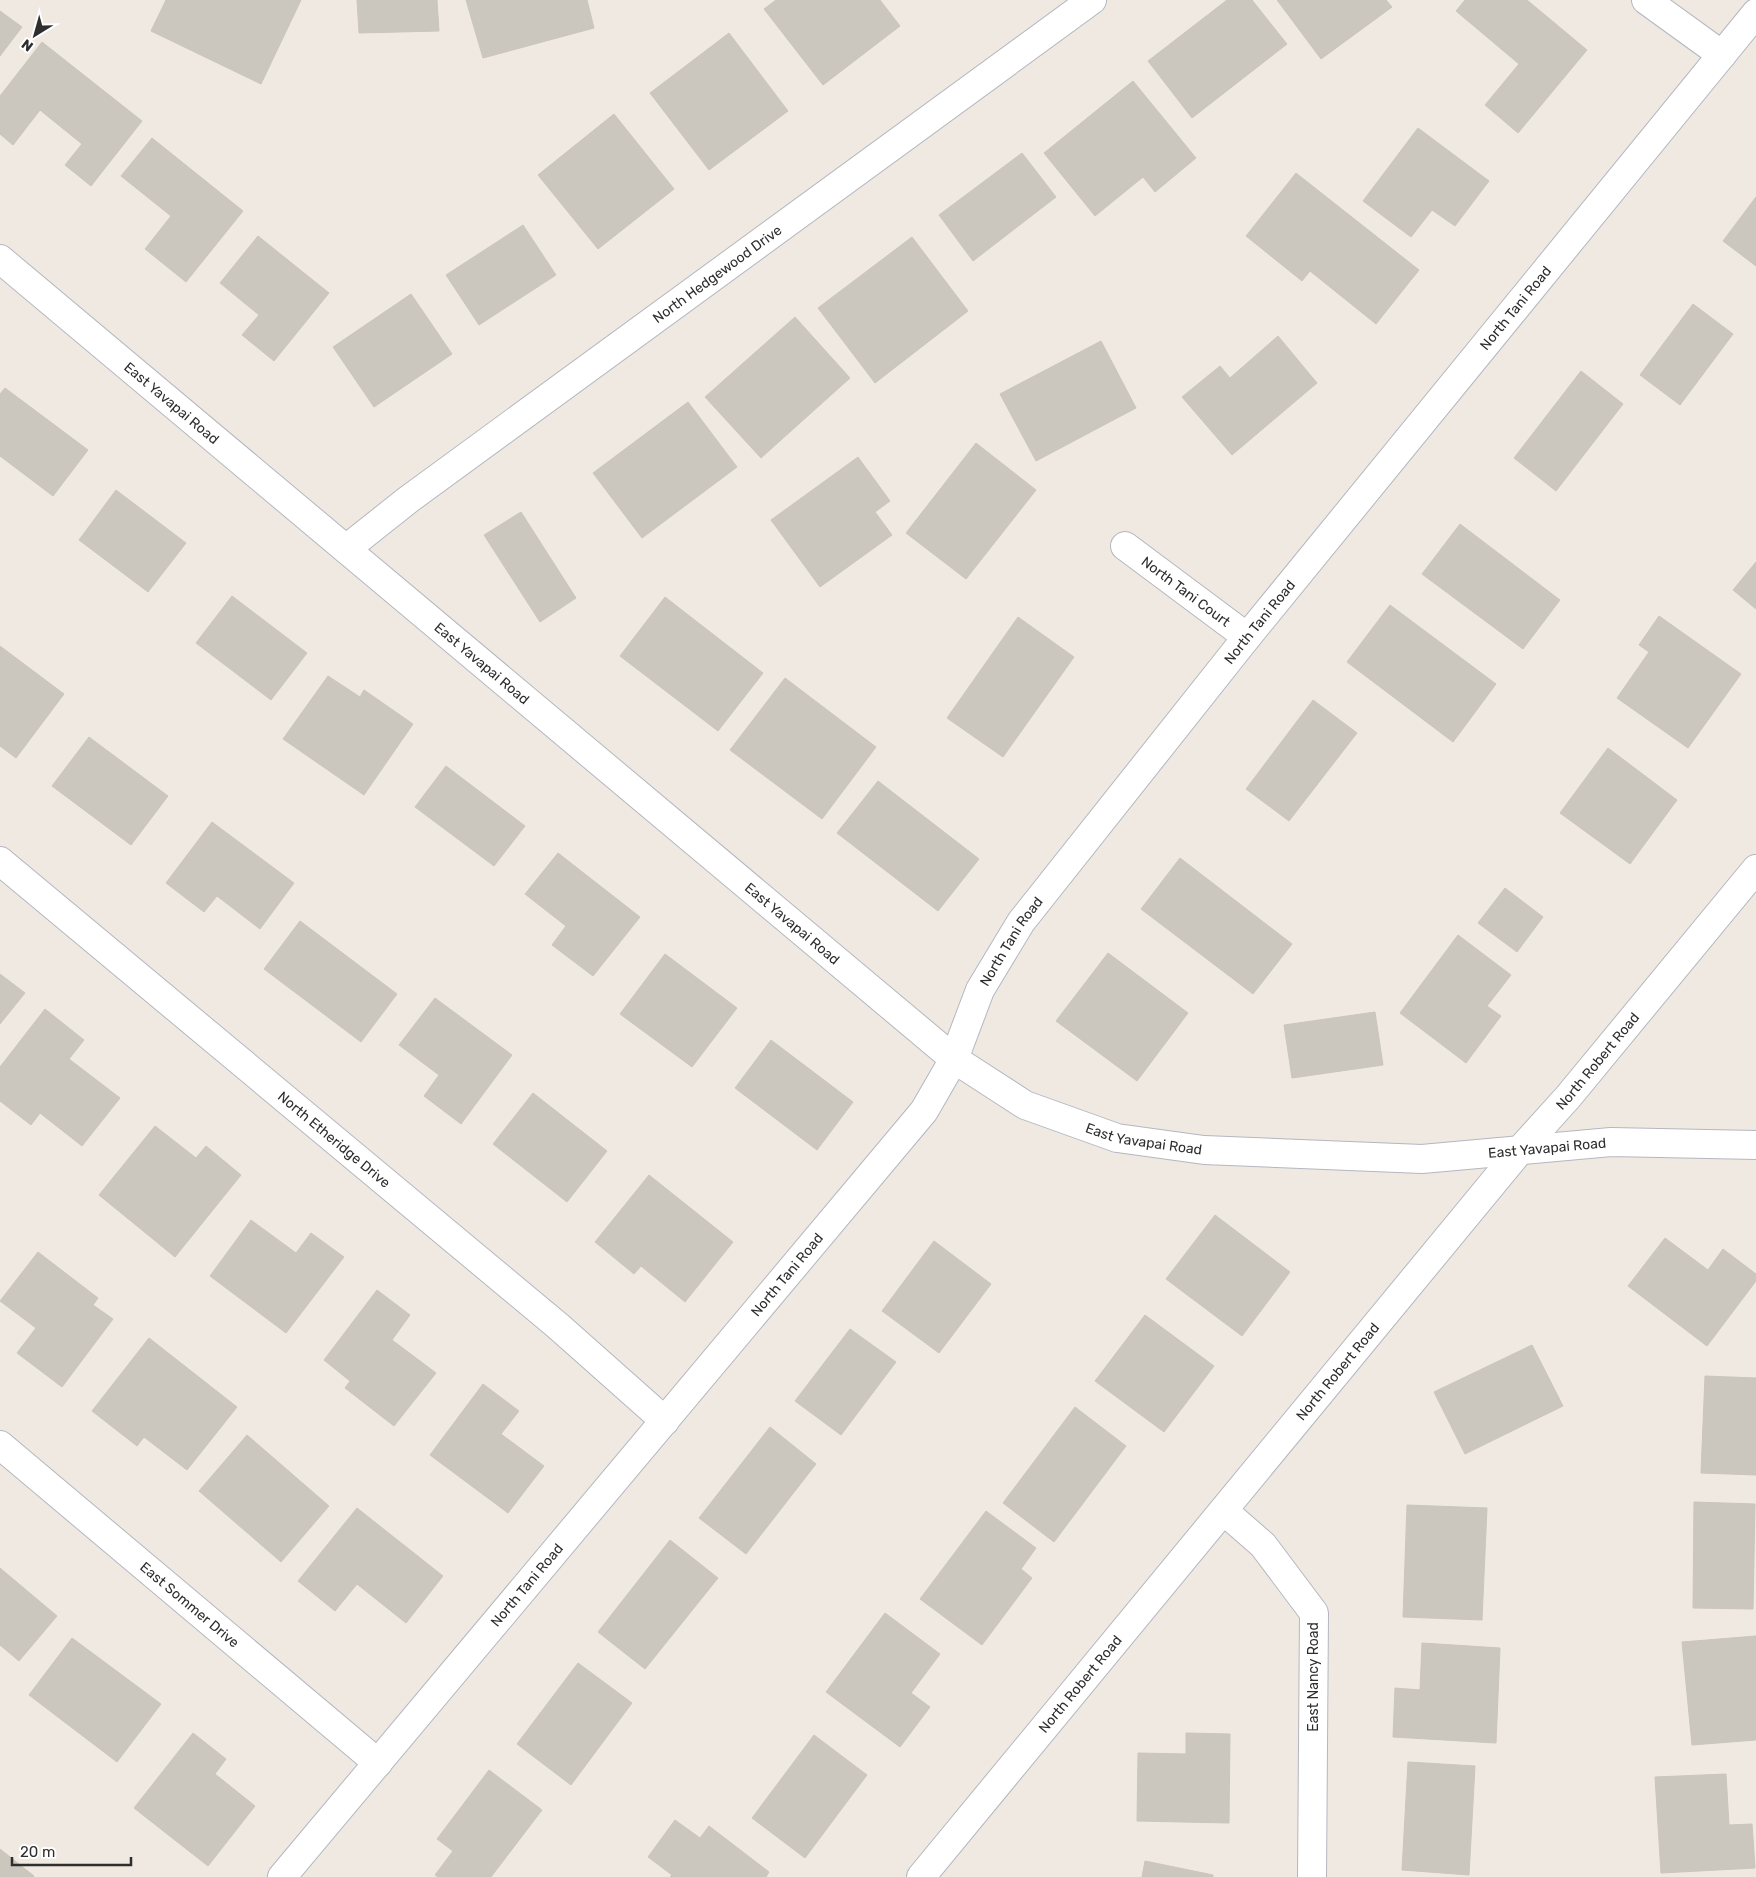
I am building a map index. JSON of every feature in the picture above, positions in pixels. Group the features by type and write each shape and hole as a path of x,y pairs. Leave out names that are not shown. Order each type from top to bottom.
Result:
{"street":[{"name":"North Hedgewood Drive","path":"346,549 409,499 1092,0"},
{"path":"1646,0 1722,55"},
{"name":"North Tani Road","path":"282,1877 924,1111 954,1059 980,990 1021,922 1247,637 1756,13"},
{"name":"East Yavapai Road","path":"0,259 954,1059 1025,1105 1117,1138 1204,1150 1422,1159 1611,1142 1756,1144"},
{"name":"North Tani Court","path":"1125,546 1247,637"},
{"name":"North Etheridge Drive","path":"0,861 558,1326 665,1421"},
{"name":"North Robert Road","path":"921,1877 1521,1149 1568,1098 1756,869"},
{"name":"East Sommer Drive","path":"0,1445 378,1763"},
{"name":"East Nancy Road","path":"1224,1511 1263,1545 1314,1614 1312,1877"}],"building":[{"path":"166,0 301,0 261,84 151,31"},
{"path":"357,0 437,0 439,31 359,33"},
{"path":"466,0 587,0 594,28 483,58"},
{"path":"776,0 880,0 900,26 823,85 764,9"},
{"path":"1227,0 1252,0 1287,44 1192,118 1148,61"},
{"path":"1277,0 1386,0 1392,7 1321,59"},
{"path":"1465,0 1527,0 1587,50 1518,133 1485,105 1519,64 1456,11"},
{"path":"0,11 22,27 0,56"},
{"path":"729,33 788,111 709,170 650,93"},
{"path":"42,42 142,121 91,186 65,165 82,144 40,110 13,145 0,134 0,96"},
{"path":"1133,81 1196,158 1155,192 1143,177 1095,216 1044,153"},
{"path":"614,114 674,189 598,249 538,175"},
{"path":"1418,128 1489,181 1455,226 1432,210 1411,237 1363,201"},
{"path":"152,138 243,211 186,282 145,249 171,216 121,176"},
{"path":"1022,153 1056,197 973,261 939,215"},
{"path":"1296,173 1419,270 1376,324 1310,271 1302,281 1246,236"},
{"path":"1756,197 1756,266 1723,241"},
{"path":"523,225 556,275 479,325 446,275"},
{"path":"258,236 329,293 274,361 242,335 259,315 220,283"},
{"path":"912,237 968,311 875,383 818,308"},
{"path":"411,294 452,354 374,407 333,347"},
{"path":"1693,304 1733,334 1680,405 1640,375"},
{"path":"795,317 850,378 761,458 705,397"},
{"path":"1278,336 1317,383 1232,455 1182,397 1220,366 1230,378"},
{"path":"1101,341 1136,408 1036,461 1000,394"},
{"path":"1581,371 1623,404 1556,491 1514,458"},
{"path":"5,388 88,450 53,496 0,456 0,394"},
{"path":"688,402 737,467 642,538 593,473"},
{"path":"976,443 1036,490 966,579 906,533"},
{"path":"858,457 890,501 875,512 892,535 820,587 771,520"},
{"path":"116,490 186,543 148,592 79,540"},
{"path":"521,512 576,598 540,622 484,535"},
{"path":"1460,524 1560,600 1523,649 1422,574"},
{"path":"1756,562 1756,609 1733,590"},
{"path":"232,596 307,653 271,700 196,643"},
{"path":"665,597 763,673 718,731 620,656"},
{"path":"1390,605 1496,684 1453,742 1347,662"},
{"path":"1659,616 1741,674 1688,748 1617,698 1649,652 1639,645"},
{"path":"1018,617 1074,657 1003,757 947,718"},
{"path":"0,646 64,694 16,758 0,746"},
{"path":"328,676 360,697 364,690 413,724 364,795 283,739"},
{"path":"785,678 876,747 822,819 730,750"},
{"path":"1313,700 1357,733 1289,821 1246,789"},
{"path":"89,737 168,796 131,845 52,786"},
{"path":"1608,748 1677,800 1630,864 1560,813"},
{"path":"446,766 525,826 494,866 415,807"},
{"path":"878,781 979,859 938,911 837,833"},
{"path":"212,822 294,883 260,929 217,896 204,912 166,883"},
{"path":"558,853 640,917 593,976 552,945 566,926 525,894"},
{"path":"1180,858 1292,944 1253,994 1141,909"},
{"path":"1505,888 1543,917 1517,952 1478,923"},
{"path":"300,921 397,994 361,1042 264,969"},
{"path":"1458,935 1511,975 1487,1006 1501,1016 1466,1063 1400,1013"},
{"path":"1108,953 1188,1013 1137,1081 1056,1021"},
{"path":"665,954 737,1008 692,1067 620,1014"},
{"path":"0,974 25,993 0,1024"},
{"path":"435,998 512,1055 461,1124 424,1096 439,1075 399,1045"},
{"path":"45,1009 84,1040 69,1059 120,1098 82,1146 40,1113 31,1125 0,1101 0,1067"},
{"path":"1375,1012 1383,1065 1292,1078 1284,1025"},
{"path":"771,1040 853,1102 817,1150 735,1088"},
{"path":"533,1093 607,1151 567,1202 493,1144"},
{"path":"155,1126 196,1158 206,1146 241,1175 175,1257 99,1195"},
{"path":"649,1175 733,1242 685,1302 641,1266 634,1274 595,1242"},
{"path":"1215,1215 1290,1272 1242,1336 1166,1279"},
{"path":"251,1220 296,1253 311,1233 344,1257 286,1333 210,1276"},
{"path":"1665,1238 1708,1270 1723,1249 1756,1274 1756,1281 1707,1346 1628,1286"},
{"path":"934,1241 991,1284 939,1353 882,1311"},
{"path":"38,1252 98,1298 93,1305 113,1319 62,1387 17,1353 36,1328 0,1301"},
{"path":"377,1290 410,1315 392,1340 436,1373 394,1426 345,1388 350,1381 324,1360"},
{"path":"1145,1315 1214,1366 1164,1432 1095,1381"},
{"path":"850,1329 896,1362 841,1435 795,1401"},
{"path":"149,1338 237,1407 187,1470 144,1437 137,1446 92,1411"},
{"path":"1532,1345 1563,1406 1465,1454 1434,1392"},
{"path":"1705,1376 1756,1378 1756,1475 1701,1473"},
{"path":"483,1384 519,1411 501,1434 544,1466 508,1513 430,1455"},
{"path":"1075,1407 1126,1446 1054,1542 1003,1503"},
{"path":"770,1427 816,1464 746,1554 699,1518"},
{"path":"247,1435 329,1506 281,1562 199,1491"},
{"path":"1694,1502 1755,1504 1753,1609 1693,1608"},
{"path":"1407,1505 1487,1508 1482,1620 1403,1617"},
{"path":"357,1508 443,1576 406,1623 357,1584 335,1611 298,1581"},
{"path":"986,1511 1036,1548 1021,1569 1032,1578 982,1645 920,1599"},
{"path":"670,1540 718,1578 645,1669 598,1632"},
{"path":"0,1568 57,1616 19,1661 0,1645"},
{"path":"885,1613 940,1654 911,1693 930,1707 900,1747 826,1692"},
{"path":"1756,1636 1756,1740 1692,1745 1682,1642"},
{"path":"72,1638 161,1704 117,1762 29,1695"},
{"path":"1422,1643 1500,1648 1496,1743 1393,1737 1395,1688 1420,1690"},
{"path":"578,1663 632,1703 571,1785 517,1744"},
{"path":"193,1733 226,1759 215,1774 255,1806 208,1866 134,1808"},
{"path":"1186,1733 1230,1734 1229,1823 1137,1821 1138,1753 1186,1754"},
{"path":"814,1735 867,1775 805,1858 752,1818"},
{"path":"1408,1762 1475,1766 1469,1875 1402,1870"},
{"path":"489,1770 542,1810 491,1877 438,1877 435,1875 453,1851 437,1839"},
{"path":"1726,1774 1729,1825 1752,1824 1755,1868 1661,1873 1655,1777"},
{"path":"675,1820 700,1838 709,1826 769,1872 766,1877 670,1877 672,1875 648,1857"},
{"path":"0,1849 34,1876 0,1877"},
{"path":"1145,1861 1213,1875 1213,1877 1142,1877"}]}
